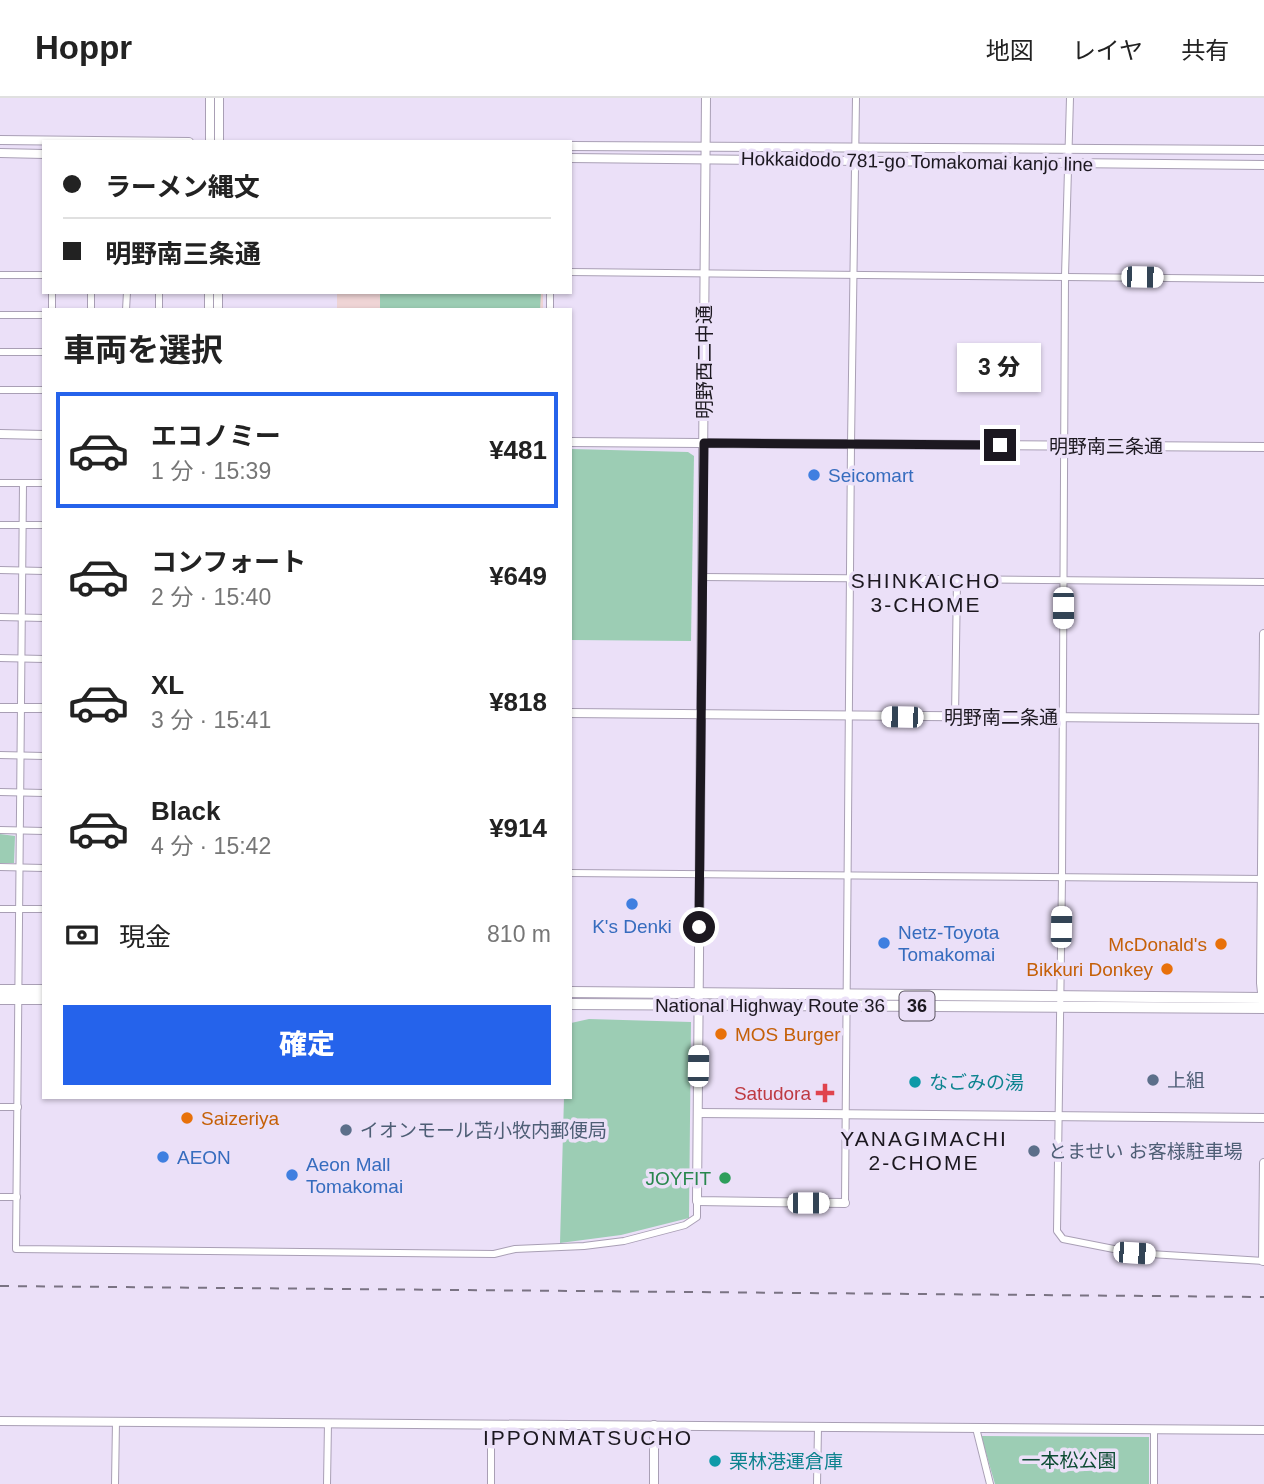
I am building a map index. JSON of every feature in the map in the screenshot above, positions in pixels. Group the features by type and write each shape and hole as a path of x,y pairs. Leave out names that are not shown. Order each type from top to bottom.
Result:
{"highway":[{"path":"0,990 42,999"},
{"path":"0,999 42,990"},
{"name":"National Highway Route 36","path":"572,992 699,999"},
{"name":"National Highway Route 36","path":"572,1004 699,999 1263,1002"}],"street":[{"path":"210,98 210,140"},
{"path":"219,98 219,140"},
{"name":"明野西二中通","path":"697,1201 706,98"},
{"path":"23,484 16,1249 486,1254 515,1249 624,1241 691,1222 697,1217 697,1201 845,1203 856,98"},
{"path":"1070,98 1069,149 1066,163 1057,1231 1063,1239 1134,1253 1263,1261 1264,1163"},
{"path":"0,140 42,141"},
{"name":"Hokkaidodo 781-go Tomakomai kanjo line","path":"572,146 1264,150"},
{"path":"0,153 42,154"},
{"name":"Hokkaidodo 781-go Tomakomai kanjo line","path":"572,158 1264,165"},
{"path":"572,272 1264,279"},
{"path":"0,275 42,275"},
{"path":"0,315 42,315"},
{"path":"0,352 42,352"},
{"path":"0,390 42,390"},
{"path":"0,434 42,435"},
{"name":"明野南三条通","path":"572,442 1264,447"},
{"path":"0,483 42,484"},
{"path":"0,525 42,525"},
{"path":"0,570 42,571"},
{"path":"702,577 1264,582"},
{"path":"955,717 957,579"},
{"path":"0,617 42,618"},
{"path":"1263,1002 1264,634"},
{"path":"0,658 42,659"},
{"path":"0,708 42,708"},
{"name":"明野南二条通","path":"572,713 1264,719"},
{"path":"0,755 42,755"},
{"path":"0,792 42,793"},
{"path":"0,830 42,831"},
{"path":"0,867 42,868"},
{"path":"572,873 1263,879"},
{"path":"0,909 42,909"},
{"path":"0,1107 18,1107"},
{"path":"698,1113 1264,1118"},
{"path":"0,1197 17,1197"},
{"path":"0,1421 1264,1430"},
{"path":"115,1484 116,1421"},
{"path":"327,1484 328,1423"},
{"path":"491,1424 491,1484"},
{"path":"654,1425 654,1484"},
{"path":"817,1484 818,1427"},
{"path":"976,1428 990,1484"},
{"path":"1154,1429 1154,1484"}],"shaded area":[{"path":"337,294 543,294 543,308 337,308"}],"green space":[{"path":"380,294 541,294 540,308 380,308"},
{"path":"572,449 688,452 694,456 691,641 572,640"},
{"path":"0,834 15,836 14,863 0,863"},
{"path":"589,1019 691,1022 689,1218 621,1235 560,1243 564,1099 572,1099 572,1023"},
{"name":"一本松公園","path":"981,1436 1149,1437 1149,1484 995,1484"}],"railway":[{"path":"0,1286 1264,1297"}],"place":[{"name":"Seicomart","path":"814,475"},
{"name":"K's Denki","path":"632,904"},
{"name":"Netz-Toyota Tomakomai","path":"884,943"},
{"name":"McDonald's","path":"1221,944"},
{"name":"Bikkuri Donkey","path":"1167,969"},
{"name":"MOS Burger","path":"721,1034"},
{"name":"上組","path":"1153,1080"},
{"name":"なごみの湯","path":"915,1082"},
{"name":"Satudora","path":"825,1093"},
{"name":"Saizeriya","path":"187,1118"},
{"name":"イオンモール苫小牧内郵便局","path":"346,1130"},
{"name":"とませい お客様駐車場","path":"1034,1151"},
{"name":"AEON","path":"163,1157"},
{"name":"Aeon Mall Tomakomai","path":"292,1175"},
{"name":"JOYFIT","path":"725,1178"},
{"name":"栗林港運倉庫","path":"715,1461"}],"district":[{"name":"SHINKAICHO 3-CHOME","path":"926,593"},
{"name":"YANAGIMACHI 2-CHOME","path":"924,1151"},
{"name":"IPPONMATSUCHO","path":"588,1438"}],"route":[{"path":"699,927 704,443 1000,445"}]}
